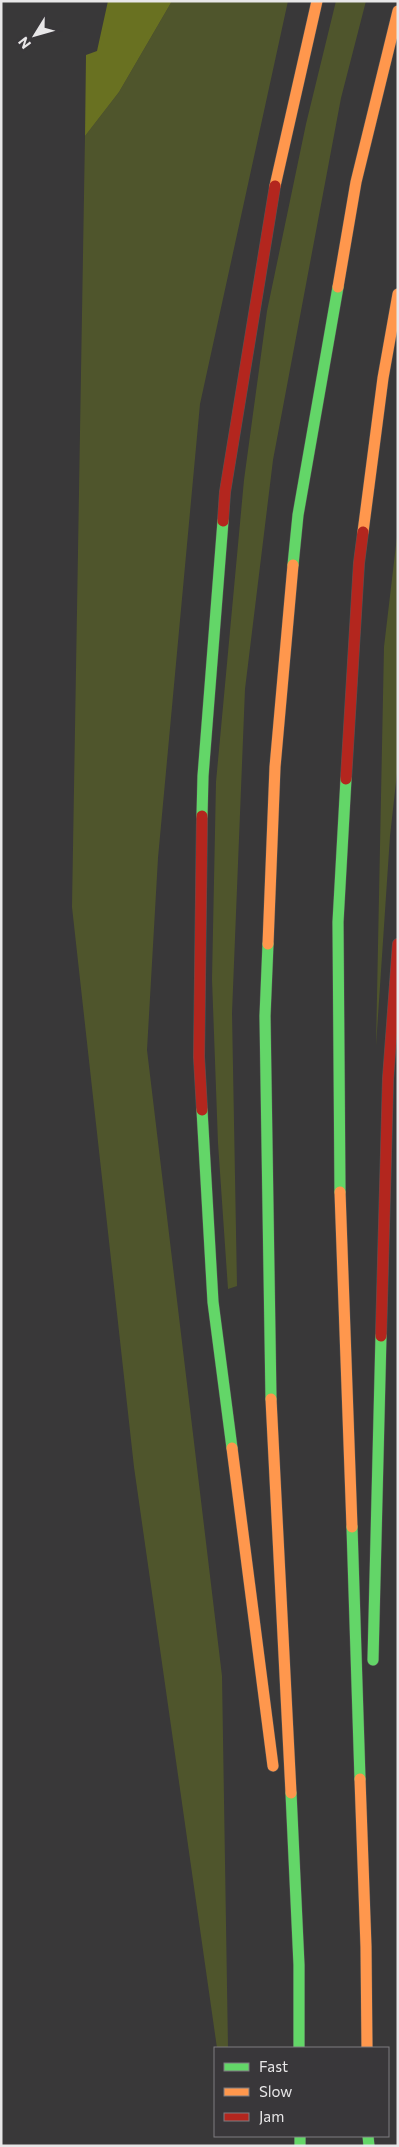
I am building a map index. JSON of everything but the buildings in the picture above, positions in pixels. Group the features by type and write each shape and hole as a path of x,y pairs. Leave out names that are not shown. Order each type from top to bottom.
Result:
{"highway":[{"path":"275,1777 213,1302 198,1057 203,776 225,492 275,184 317,1"},
{"path":"299,2047 299,1965 271,1379 265,1016 274,767 298,515 356,182 398,11"},
{"path":"367,2047 366,1947 340,1191 338,922 360,564 383,378 398,294"},
{"path":"373,1668 388,1079 398,944"},
{"path":"366,1947 371,1747"},
{"path":"281,1827 299,1965"}],"green space":[{"path":"108,1 172,1 119,92 85,136 86,55 97,51"},
{"path":"172,1 288,1 200,404 158,858 147,1050 222,1676 228,2047 217,2047 134,1467 72,907 85,136 119,92"},
{"path":"336,1 366,1 341,98 273,460 245,689 232,1013 237,1286 228,1289 218,1143 212,979 216,782 244,480 267,311 306,124"},
{"path":"398,528 398,764 390,836 376,1046 384,647"}],"traffic: fast":[{"path":"293,565 298,515 338,287"},
{"path":"202,816 203,776 223,521"},
{"path":"340,1192 338,922 346,779"},
{"path":"268,944 265,1016 271,1399"},
{"path":"202,1110 213,1302 232,1448"},
{"path":"373,1660 381,1336"},
{"path":"352,1527 360,1779"},
{"path":"291,1793 299,1965 299,2047"},
{"path":"300,2137 300,2146"},
{"path":"368,2137 369,2146"}],"traffic: slow":[{"path":"275,186 317,1"},
{"path":"338,287 356,182 398,11"},
{"path":"363,532 383,378 398,294"},
{"path":"268,944 275,767 293,565"},
{"path":"340,1192 352,1527"},
{"path":"271,1399 291,1793"},
{"path":"232,1448 273,1766"},
{"path":"360,1779 366,1947 367,2047"}],"traffic: jam":[{"path":"223,521 225,492 275,186"},
{"path":"346,779 359,563 363,532"},
{"path":"202,816 199,1057 202,1110"},
{"path":"381,1336 388,1079 398,944"}]}
